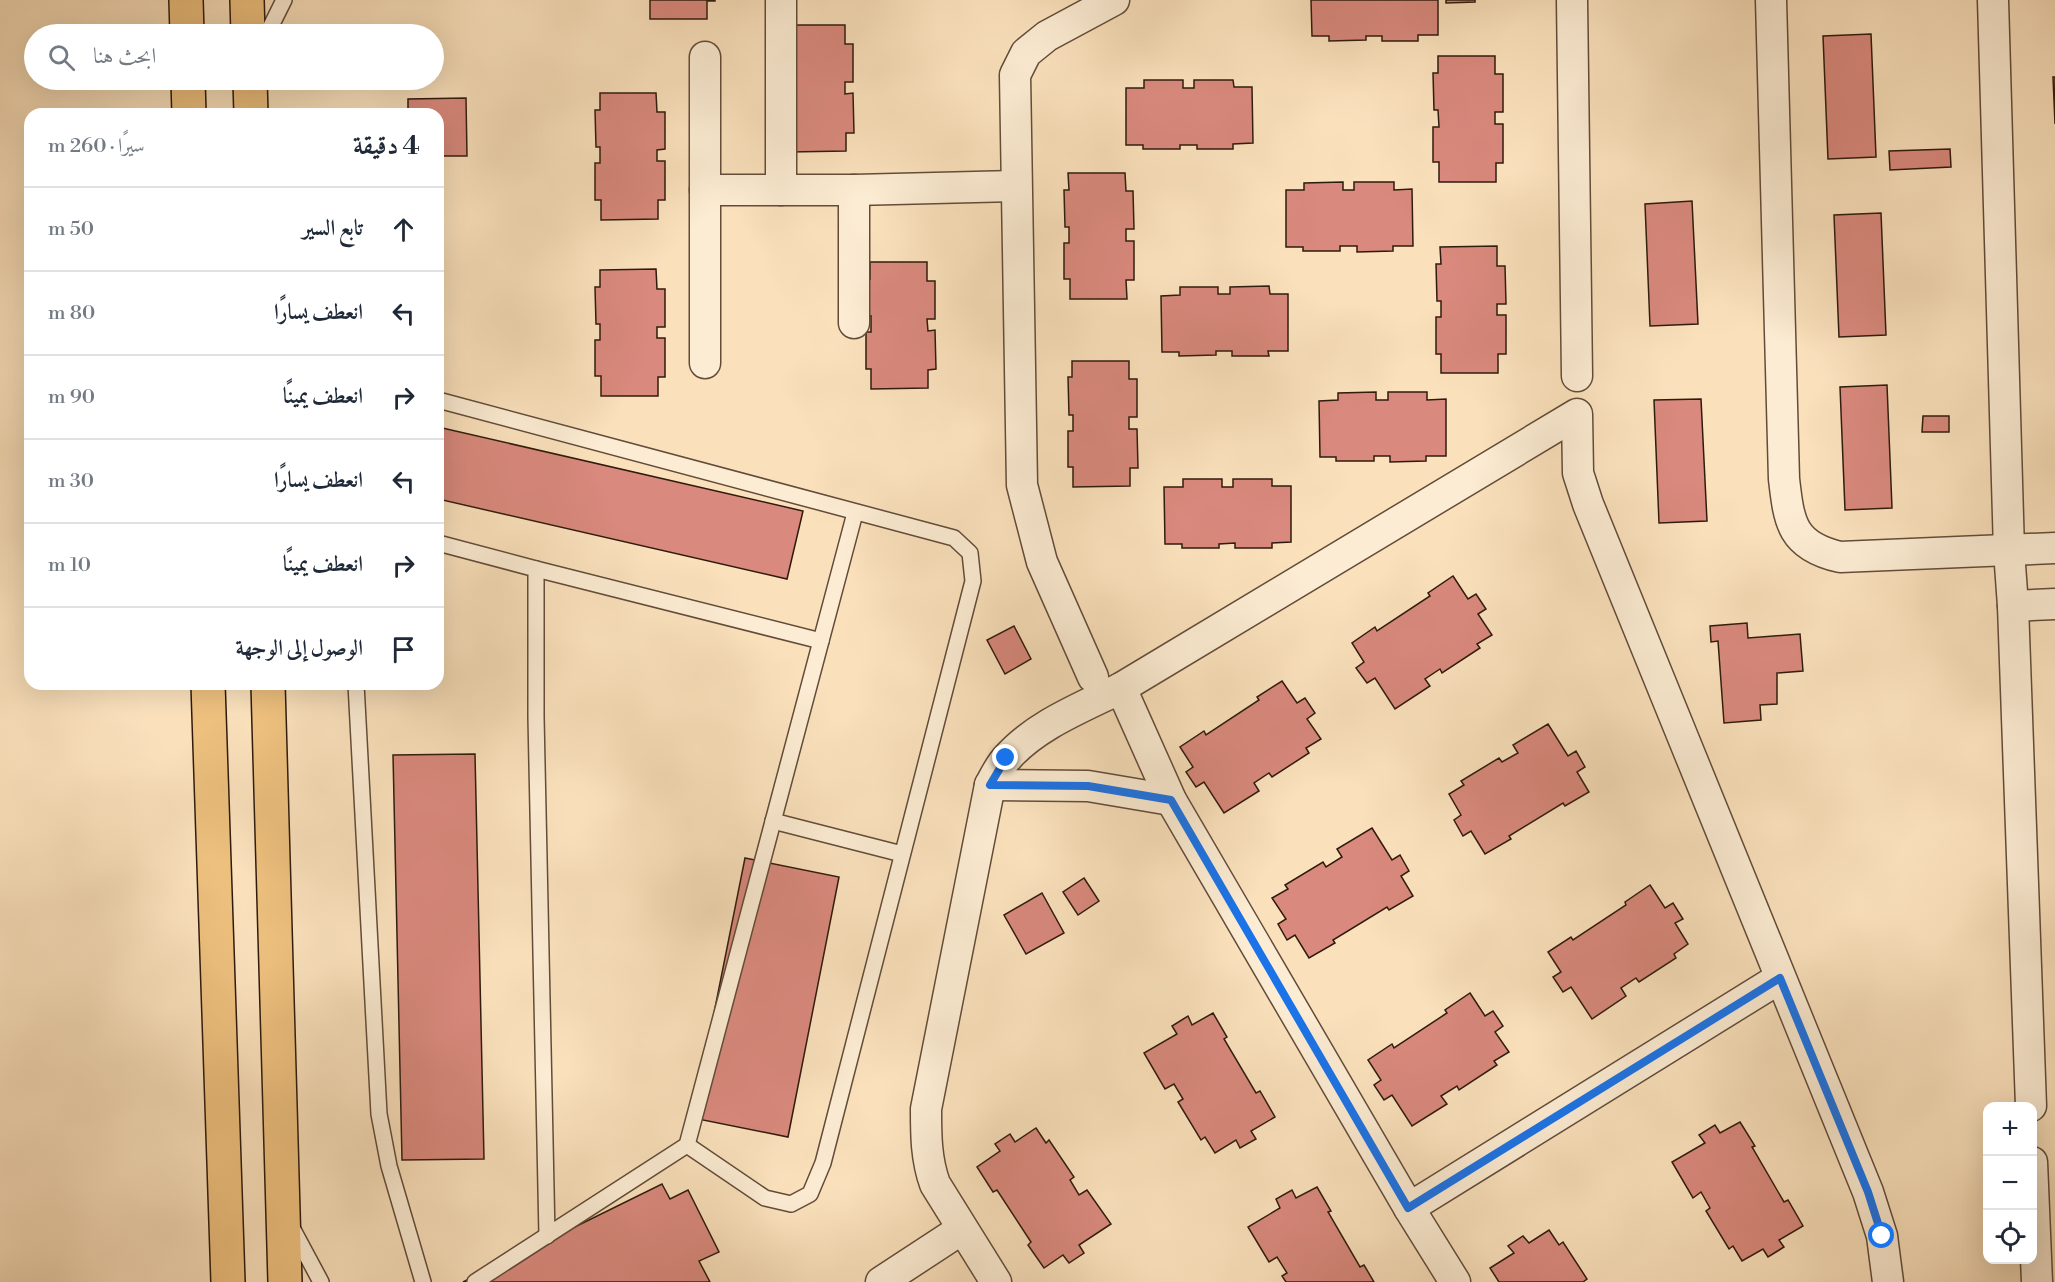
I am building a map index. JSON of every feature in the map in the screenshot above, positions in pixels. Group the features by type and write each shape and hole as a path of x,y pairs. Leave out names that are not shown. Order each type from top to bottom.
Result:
{"highway":[{"path":"186,0 187,24"},
{"path":"248,0 248,24"},
{"path":"188,90 189,108"},
{"path":"250,90 251,108"},
{"path":"208,690 228,1282"},
{"path":"268,690 285,1282"}],"street":[{"path":"781,0 781,190"},
{"path":"1093,677 1042,562 1022,485 1015,186 1015,75 1026,53 1047,36 1114,0"},
{"path":"1572,0 1577,376"},
{"path":"1771,0 1784,479 1788,514 1794,528 1805,542 1820,552 1840,556 2055,549"},
{"path":"1993,0 2009,551 2013,606 2031,1102"},
{"path":"705,57 705,363"},
{"path":"705,190 854,190 1015,186"},
{"path":"854,190 854,323"},
{"path":"996,1282 935,1184 928,1166 926,1109 990,785 1006,758 1024,742 1049,726 1121,688 1577,414 1578,473 1588,504 1868,1192 1882,1236 1888,1282"},
{"path":"2013,606 2055,604"},
{"path":"1121,688 1171,800 1408,1208 1455,1282"},
{"path":"990,785 1088,786 1171,800"},
{"path":"1408,1208 1780,978"},
{"path":"2034,1210 2037,1282"},
{"path":"881,1282 962,1229"}],"lane":[{"path":"272,24 284,0"},
{"path":"444,402 954,538 970,553 973,580 823,1163 810,1194 791,1204 765,1198 687,1145"},
{"path":"475,1282 687,1145 855,513"},
{"path":"444,545 821,641"},
{"path":"536,569 536,717 547,1236"},
{"path":"356,690 379,1114 389,1166 423,1282"},
{"path":"773,821 902,854"},
{"path":"283,1212 321,1282"}],"building":[{"path":"650,0 715,1 707,1 707,19 650,19"},
{"path":"1311,0 1438,0 1438,35 1418,35 1418,41 1382,41 1382,36 1366,36 1366,40 1329,41 1329,36 1312,36"},
{"path":"1446,0 1475,0 1475,2 1446,3"},
{"path":"788,25 845,25 845,44 853,44 853,82 845,82 845,94 853,93 854,133 846,133 846,151 789,152"},
{"path":"1871,34 1876,157 1828,159 1823,36"},
{"path":"1438,56 1495,56 1495,74 1503,74 1503,112 1495,112 1495,124 1503,124 1503,163 1496,163 1496,182 1439,182 1439,162 1433,162 1433,127 1439,127 1438,110 1434,110 1433,73 1438,73"},
{"path":"2053,77 2055,77 2055,124"},
{"path":"1144,80 1183,80 1183,88 1194,88 1194,80 1233,80 1234,87 1252,87 1253,143 1233,144 1233,149 1197,149 1197,145 1180,145 1180,149 1143,149 1143,145 1126,145 1126,88 1144,88"},
{"path":"600,93 656,93 657,112 665,112 665,149 657,150 657,161 665,161 665,200 658,200 658,219 601,220 601,200 595,200 595,163 600,163 600,147 596,147 595,110 600,110"},
{"path":"466,98 467,156 444,156 444,108 408,108 408,99"},
{"path":"1950,149 1951,167 1890,170 1889,151"},
{"path":"1068,173 1125,173 1126,191 1133,191 1134,229 1126,229 1126,241 1134,241 1134,280 1126,280 1127,299 1070,299 1070,279 1064,279 1064,243 1069,243 1069,227 1065,227 1064,190 1069,190"},
{"path":"1343,182 1343,190 1354,190 1354,182 1394,182 1394,190 1412,189 1413,246 1393,246 1393,251 1357,252 1357,246 1340,246 1340,251 1303,251 1303,247 1286,247 1286,190 1304,190 1304,183"},
{"path":"1692,201 1698,324 1650,326 1645,204"},
{"path":"1881,213 1886,335 1839,337 1834,215"},
{"path":"1497,246 1497,266 1505,266 1506,304 1497,304 1497,315 1506,315 1506,354 1498,354 1498,373 1441,373 1441,354 1436,354 1436,317 1441,317 1441,301 1437,301 1436,264 1441,264 1440,247"},
{"path":"870,262 927,262 927,281 935,281 935,319 927,319 928,331 935,330 936,369 928,370 928,388 871,389 871,369 866,369 866,332 871,332 871,316 867,317 866,279 870,279"},
{"path":"656,269 657,289 665,289 665,327 657,327 657,338 665,338 665,377 658,377 658,396 601,396 601,376 595,376 595,340 600,340 600,324 596,324 595,287 600,287 600,270"},
{"path":"1269,286 1270,294 1288,294 1288,351 1268,351 1269,356 1232,356 1232,351 1216,351 1216,355 1179,356 1179,352 1162,352 1161,296 1180,295 1180,287 1218,287 1218,294 1230,294 1230,287"},
{"path":"1072,361 1129,361 1129,379 1137,379 1137,417 1129,417 1129,429 1137,429 1138,468 1130,468 1130,486 1073,487 1073,467 1068,467 1068,431 1073,431 1073,415 1069,415 1068,377 1072,377"},
{"path":"1887,385 1892,508 1845,510 1840,387"},
{"path":"1376,392 1376,400 1388,400 1388,392 1427,392 1427,400 1446,399 1446,456 1426,456 1426,461 1390,462 1390,456 1374,456 1374,461 1336,461 1336,457 1320,457 1319,401 1338,400 1338,393"},
{"path":"1701,399 1707,521 1659,523 1654,400"},
{"path":"1923,416 1949,416 1949,432 1922,432"},
{"path":"444,428 803,511 787,579 444,500"},
{"path":"1183,479 1222,479 1222,487 1233,487 1233,479 1272,479 1272,486 1291,486 1291,542 1272,543 1272,548 1235,548 1235,543 1219,544 1219,548 1182,548 1182,544 1165,544 1164,487 1183,487"},
{"path":"1453,576 1468,599 1476,594 1486,609 1478,614 1492,635 1477,644 1480,648 1442,673 1440,669 1425,679 1430,686 1395,709 1375,678 1367,683 1356,668 1364,662 1352,643 1375,627 1377,631 1430,596 1428,593"},
{"path":"1747,623 1748,638 1800,634 1803,671 1777,673 1777,704 1760,705 1761,720 1724,723 1718,641 1711,642 1710,626"},
{"path":"1014,626 1031,659 1005,674 987,640"},
{"path":"1282,681 1297,703 1305,698 1315,713 1307,719 1321,739 1306,748 1309,753 1272,777 1269,773 1254,783 1259,791 1224,813 1204,782 1196,787 1186,772 1193,767 1180,747 1204,731 1206,735 1259,700 1257,697"},
{"path":"1548,724 1568,756 1576,751 1585,767 1577,772 1589,792 1565,806 1563,803 1509,836 1511,839 1485,854 1471,831 1463,836 1454,820 1461,815 1449,794 1464,785 1461,781 1499,758 1502,762 1518,753 1513,745"},
{"path":"475,754 484,1159 402,1160 393,755"},
{"path":"1372,828 1392,860 1400,855 1409,871 1401,876 1413,896 1389,910 1387,907 1333,940 1335,943 1309,958 1295,935 1287,940 1278,924 1286,919 1272,898 1288,889 1285,885 1323,862 1326,867 1342,857 1337,849"},
{"path":"745,858 839,877 788,1137 693,1118"},
{"path":"1084,878 1099,901 1078,915 1063,892"},
{"path":"1650,885 1665,908 1673,903 1683,919 1675,923 1688,944 1674,954 1676,958 1639,982 1636,978 1621,988 1626,996 1592,1019 1571,987 1563,992 1553,977 1561,972 1548,952 1571,937 1573,940 1626,905 1625,902"},
{"path":"1042,893 1064,933 1026,954 1004,915"},
{"path":"1470,993 1485,1016 1493,1011 1503,1026 1495,1032 1509,1052 1494,1061 1497,1065 1459,1090 1457,1086 1441,1096 1447,1104 1412,1126 1392,1095 1384,1100 1374,1085 1381,1080 1368,1060 1392,1044 1394,1048 1447,1013 1445,1010"},
{"path":"1213,1013 1227,1037 1224,1039 1256,1093 1260,1091 1275,1117 1251,1131 1256,1139 1240,1148 1236,1140 1215,1153 1205,1137 1201,1140 1178,1102 1183,1099 1174,1084 1165,1089 1144,1053 1177,1034 1172,1026 1188,1016 1192,1025"},
{"path":"1740,1122 1784,1202 1788,1200 1803,1226 1779,1240 1784,1247 1768,1257 1763,1249 1742,1261 1733,1246 1729,1249 1706,1211 1710,1208 1701,1192 1693,1198 1672,1162 1705,1143 1699,1135 1715,1125 1720,1133"},
{"path":"1036,1128 1046,1143 1049,1140 1074,1177 1070,1180 1079,1195 1087,1190 1111,1224 1079,1245 1084,1253 1069,1263 1063,1255 1044,1268 1028,1245 1031,1242 997,1190 993,1192 977,1167 1000,1151 995,1144 1010,1134 1015,1142"},
{"path":"662,1184 670,1199 688,1190 719,1252 699,1261 710,1282 463,1282"},
{"path":"1317,1187 1331,1211 1328,1212 1360,1267 1364,1265 1374,1282 1286,1282 1282,1276 1287,1273 1277,1257 1269,1262 1248,1227 1280,1208 1276,1199 1292,1190 1296,1198"},
{"path":"1549,1230 1559,1245 1563,1242 1587,1279 1583,1282 1499,1282 1490,1268 1514,1253 1508,1246 1523,1236 1529,1243"}],"route":[{"path":"1006,758 990,785 1088,786 1171,800 1408,1208 1780,978 1868,1192 1882,1236"}]}
